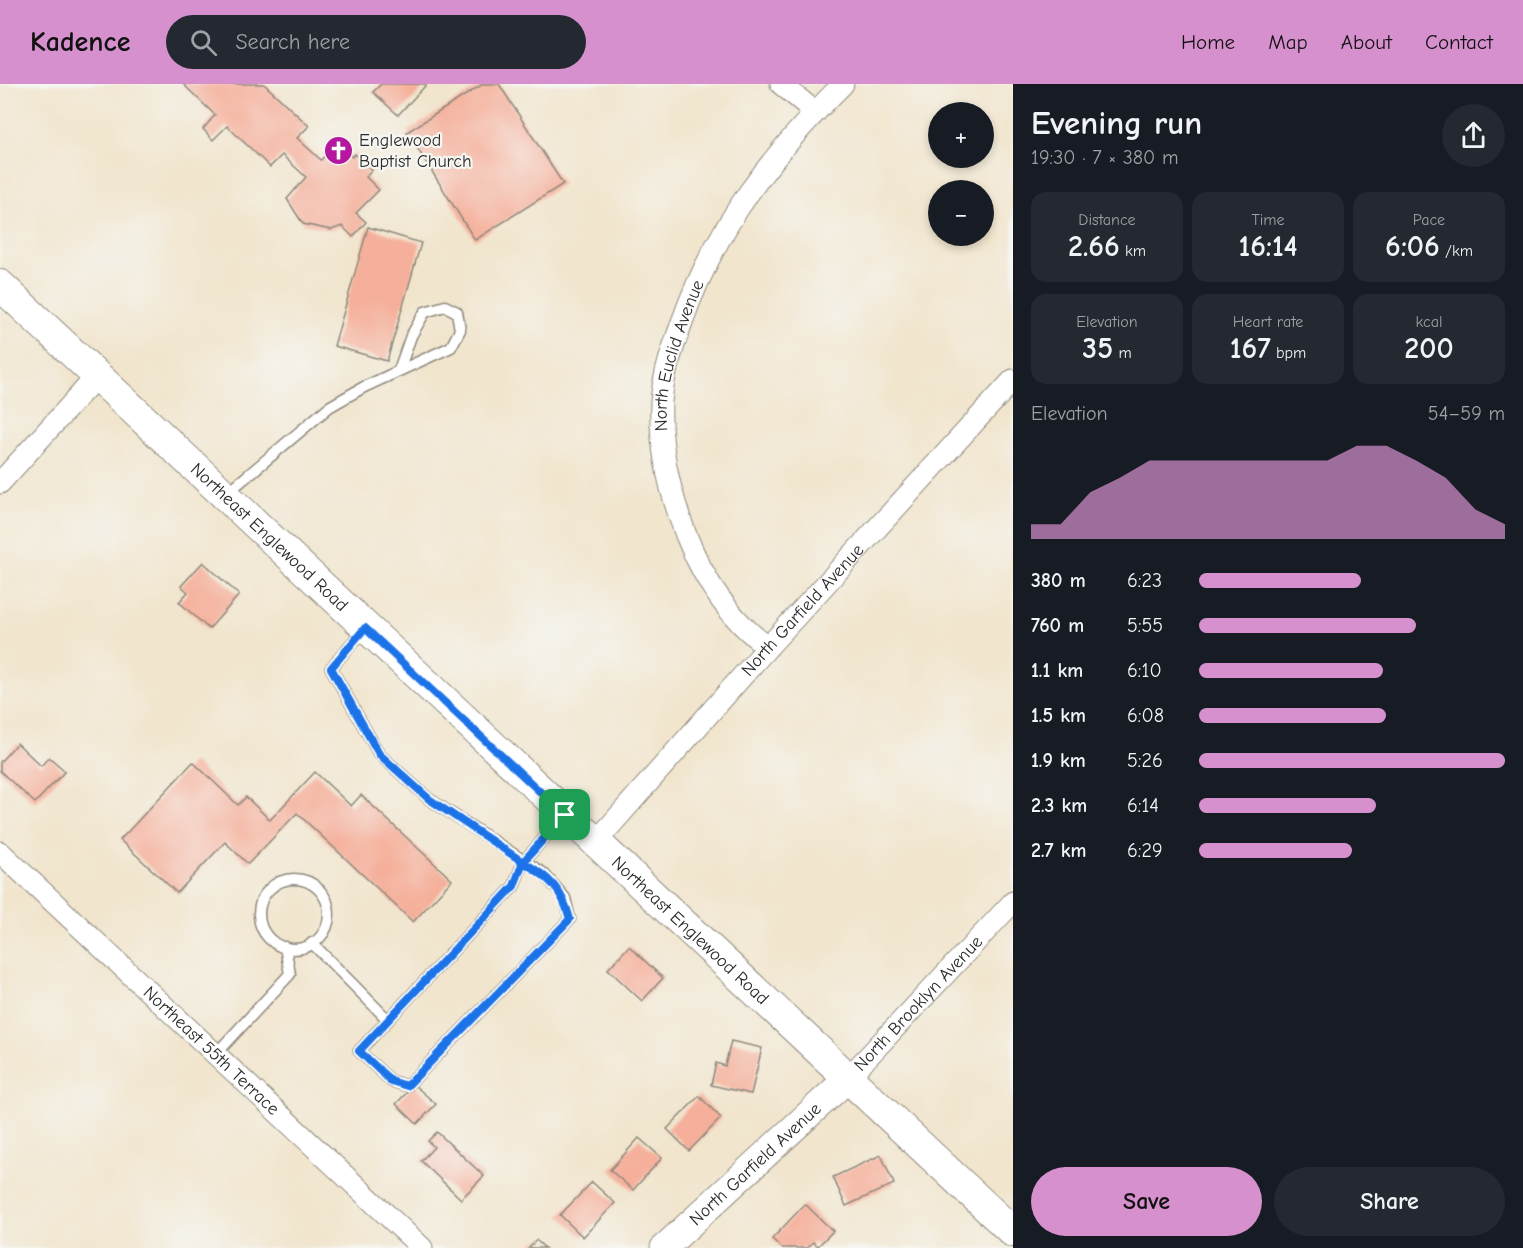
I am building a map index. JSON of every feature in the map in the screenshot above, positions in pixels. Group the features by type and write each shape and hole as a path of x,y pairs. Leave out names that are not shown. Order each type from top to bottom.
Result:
{"main road":[{"name":"Northeast Englewood Road","path":"0,285 1013,1232"}],"street":[{"path":"781,84 815,112"},
{"name":"North Euclid Avenue","path":"768,647 749,633 727,607 692,548 670,484 664,450 661,399 675,340 693,290 717,241 752,186 815,112 843,84"},
{"path":"0,483 97,376"},
{"name":"North Garfield Avenue","path":"595,843 768,647 1013,380"},
{"name":"Northeast 55th Terrace","path":"0,852 422,1248"},
{"name":"North Brooklyn Avenue","path":"847,1079 1013,902"},
{"name":"North Garfield Avenue","path":"664,1248 847,1079"}],"lane":[{"path":"225,496 329,408 399,370 436,356 451,347 460,330 457,312 444,306 425,312 411,336 399,370"},
{"path":"365,628 331,668 379,754 429,799 523,862 544,874 565,898 570,919 407,1086 391,1081 359,1051 514,886 523,862 565,815"},
{"path":"285,880 307,881 324,896 328,919 325,930 312,943 296,948 285,947 266,935 259,914 266,892 285,880"},
{"path":"312,943 388,1020"},
{"path":"215,1055 290,974 285,947"}],"building":[{"path":"183,84 264,84 309,126 297,138 321,160 337,143 352,157 355,154 372,170 366,177 379,190 356,213 366,222 353,237 342,226 331,230 303,224 287,199 306,177 282,155 270,167 227,126 213,140 203,129 215,115"},
{"path":"381,84 426,85 398,115 373,92"},
{"path":"483,84 499,84 563,184 475,240 407,132"},
{"path":"368,227 421,243 387,361 334,346"},
{"path":"203,562 239,595 209,629 179,602 188,592 181,586"},
{"path":"17,743 41,766 49,757 65,771 35,803 0,771 0,762"},
{"path":"193,762 238,805 246,797 270,820 315,772 351,806 361,795 452,880 413,922 297,813 248,864 225,842 177,893 120,840"},
{"path":"629,946 663,978 642,1001 608,969"},
{"path":"731,1041 762,1048 751,1094 711,1085 716,1063 725,1066"},
{"path":"414,1085 436,1104 417,1124 396,1104"},
{"path":"699,1096 721,1118 689,1151 667,1129"},
{"path":"437,1132 484,1176 461,1199 421,1161 434,1147 428,1141"},
{"path":"639,1138 662,1158 633,1190 610,1170"},
{"path":"881,1155 894,1184 846,1206 833,1177"},
{"path":"592,1182 615,1203 583,1237 560,1215"},
{"path":"805,1204 833,1231 818,1246 813,1242 807,1248 782,1248 772,1239"},
{"path":"536,1240 545,1248 529,1248"}],"place":[{"name":"Englewood Baptist Church","path":"338,150"}],"route":[{"path":"565,815 365,628 331,668 349,704 379,754 429,799 482,832 523,862 514,886 359,1051 391,1081 407,1086 570,919 565,898 544,874 523,862 565,815"}]}
